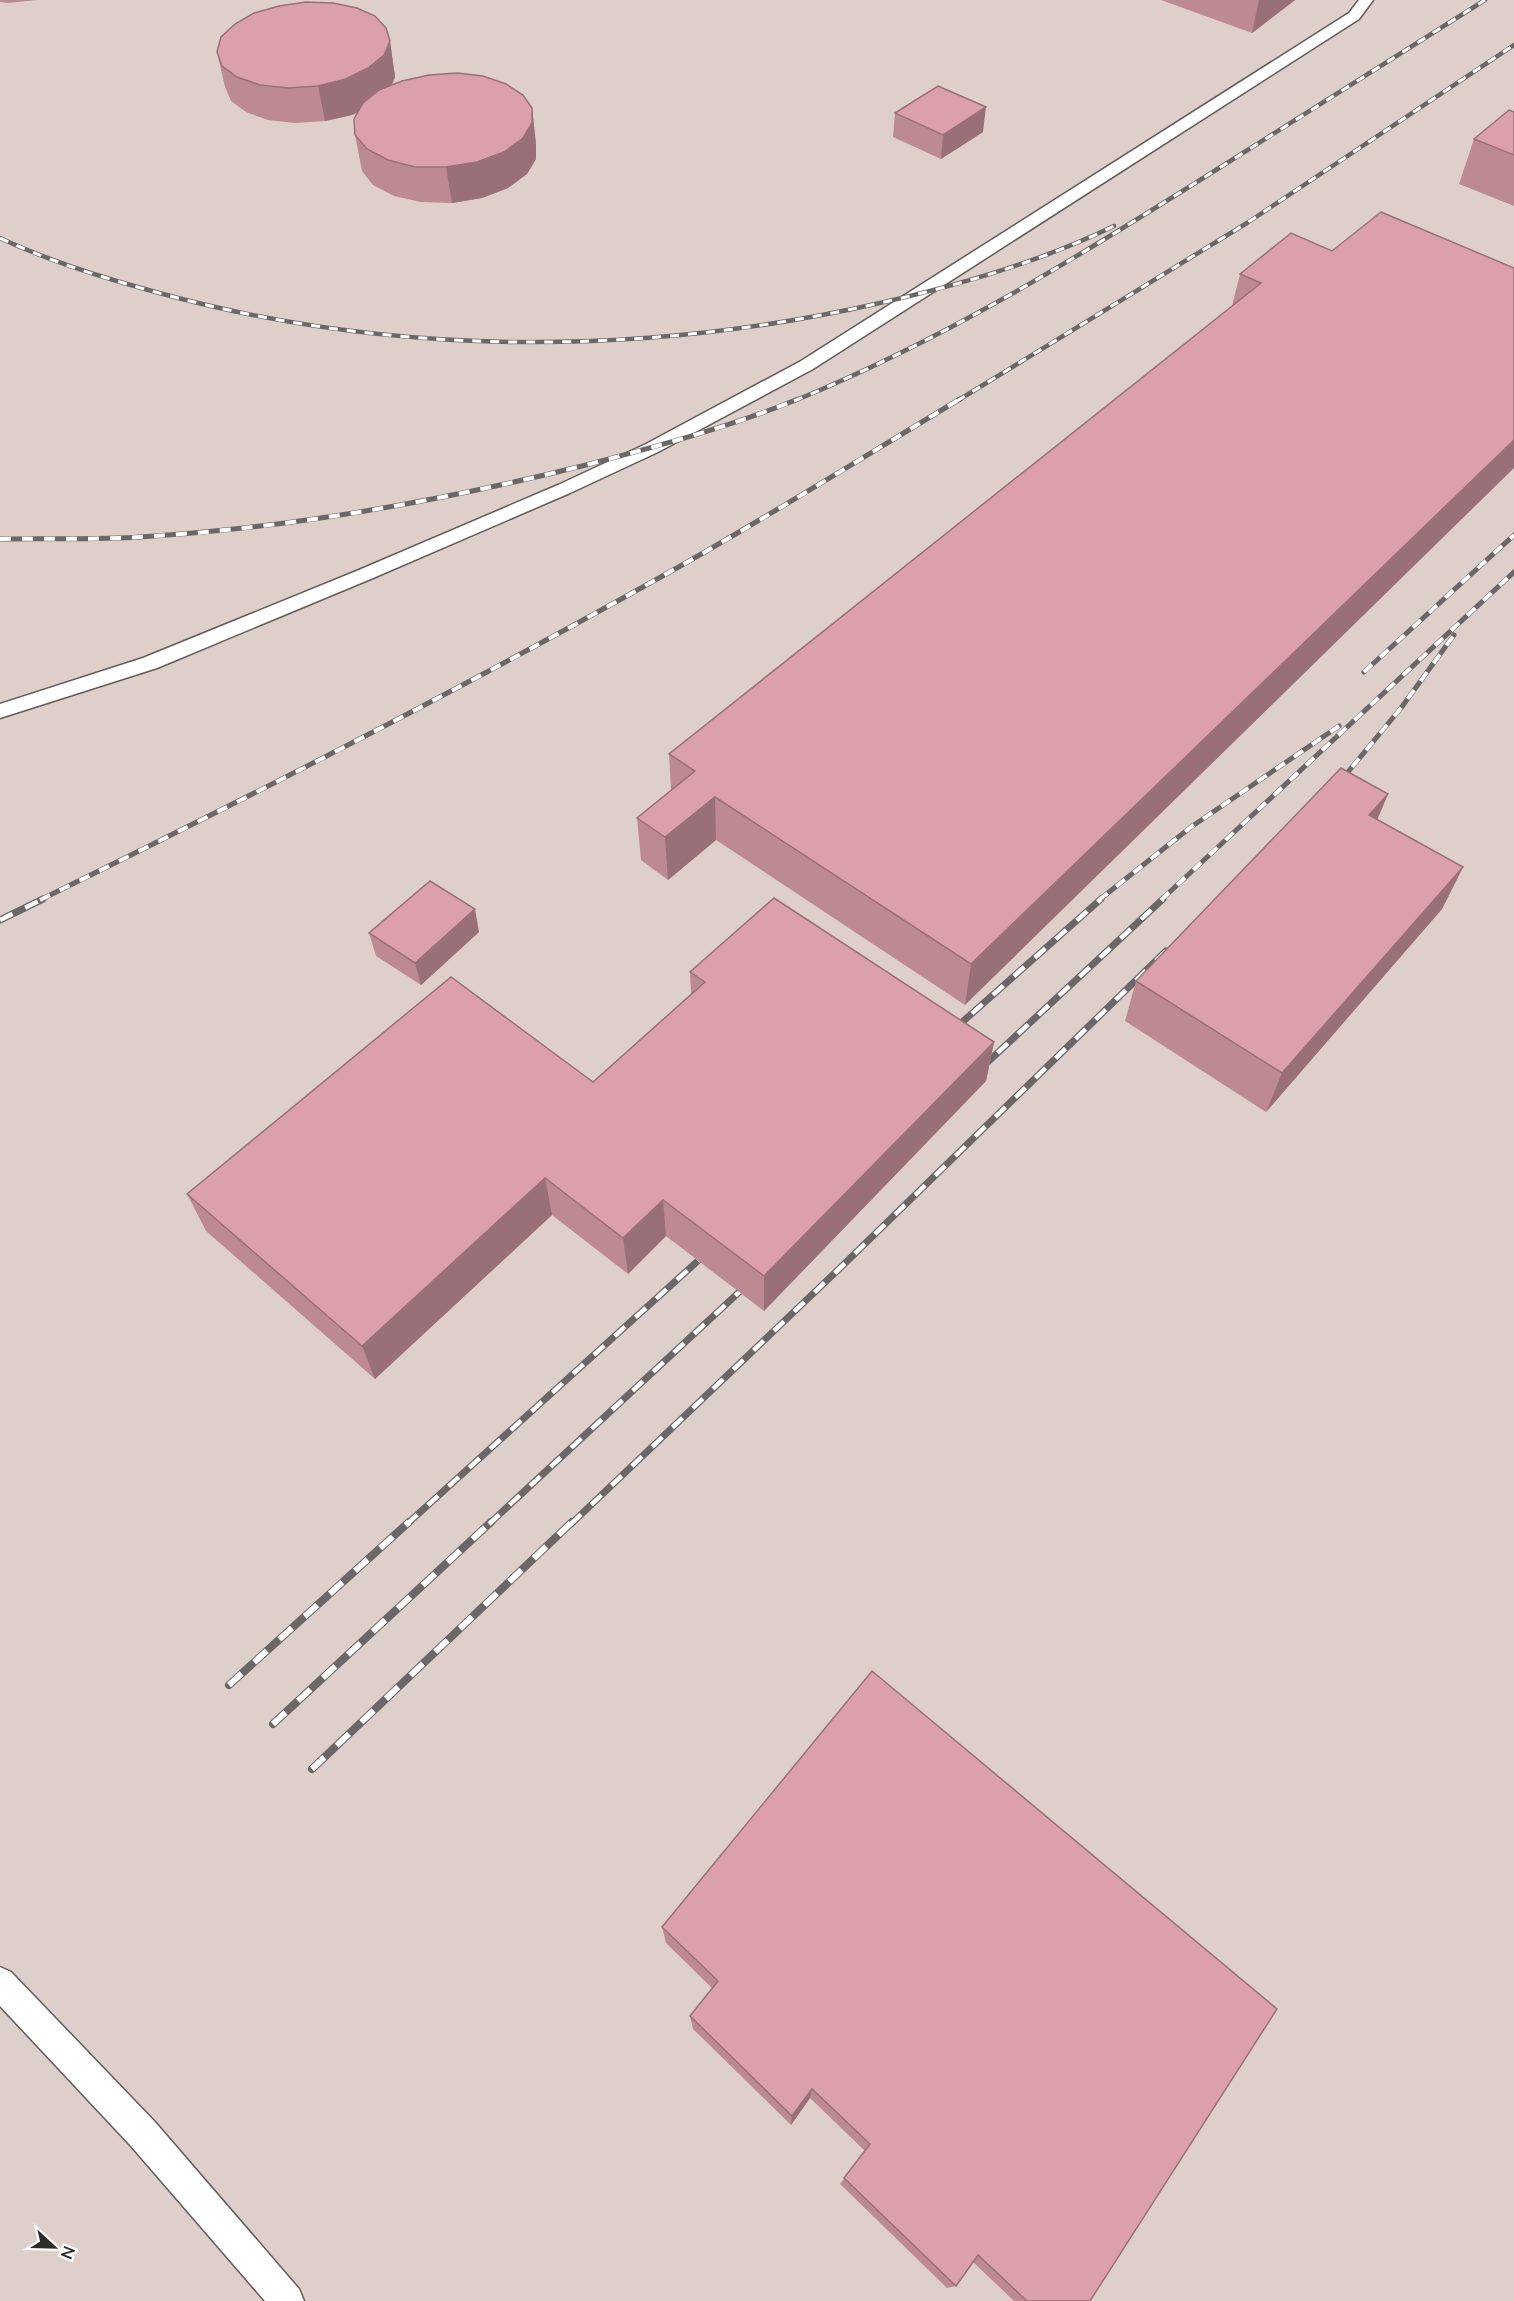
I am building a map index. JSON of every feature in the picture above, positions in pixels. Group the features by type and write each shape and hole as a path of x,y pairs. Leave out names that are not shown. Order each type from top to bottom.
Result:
{"lane":[{"path":"0,711 150,663 454,537 652,448 807,365 1354,16 1366,0"},
{"path":"0,1983 143,2134 287,2301"}],"shaded area":[{"path":"0,0 1514,0 1514,2301 0,2301"}],"building":[{"path":"306,2 333,3 357,8 375,16 386,28 390,41 384,55 368,68 346,79 318,86 288,88 260,85 237,77 222,66 217,52 221,37 235,24 254,13"},
{"path":"457,73 483,76 506,84 523,95 532,108 532,123 523,138 504,152 477,162 446,167 415,167 388,160 367,149 355,135 354,119 363,103 379,90 402,81 429,75"},
{"path":"938,86 986,107 943,135 895,113"},
{"path":"1509,110 1514,112 1514,155 1474,139"},
{"path":"1381,212 1514,268 1514,440 971,964 715,797 665,837 637,818 695,771 669,754 1261,283 1240,274 1291,233 1332,251"},
{"path":"1341,768 1388,794 1369,815 1463,867 1282,1073 1136,981"},
{"path":"430,881 475,909 415,963 369,933"},
{"path":"774,898 994,1042 764,1276 663,1200 623,1238 545,1178 362,1346 187,1194 451,977 593,1082 705,982 690,972"},
{"path":"872,1671 1277,2009 1090,2301 1027,2301 978,2255 956,2286 844,2178 870,2144 812,2089 792,2116 690,2016 718,1981 662,1927"}],"railway":[{"path":"794,401 903,352 1057,268 1158,207 1485,0"},
{"path":"957,401 1247,223 1514,45"},
{"path":"0,238 94,274 241,313 332,328 423,338 515,342 607,340 699,333 790,321 880,303 970,280 1057,251 1114,226"},
{"path":"0,539 123,538 196,533 365,511 476,490 586,465 720,427 798,399"},
{"path":"40,900 360,739 597,613 747,528 960,399"},
{"path":"1364,672 1514,535"},
{"path":"1161,900 1514,572"},
{"path":"1338,784 1401,708 1454,635"},
{"path":"1099,900 1191,827 1339,726"},
{"path":"0,920 43,899"},
{"path":"951,1032 1101,899"},
{"path":"977,1072 1163,899"},
{"path":"571,1524 839,1269 1166,951"},
{"path":"407,1524 711,1249"},
{"path":"489,1524 750,1282"},
{"path":"229,1685 409,1522"},
{"path":"273,1724 491,1522"},
{"path":"312,1769 572,1522"}]}
